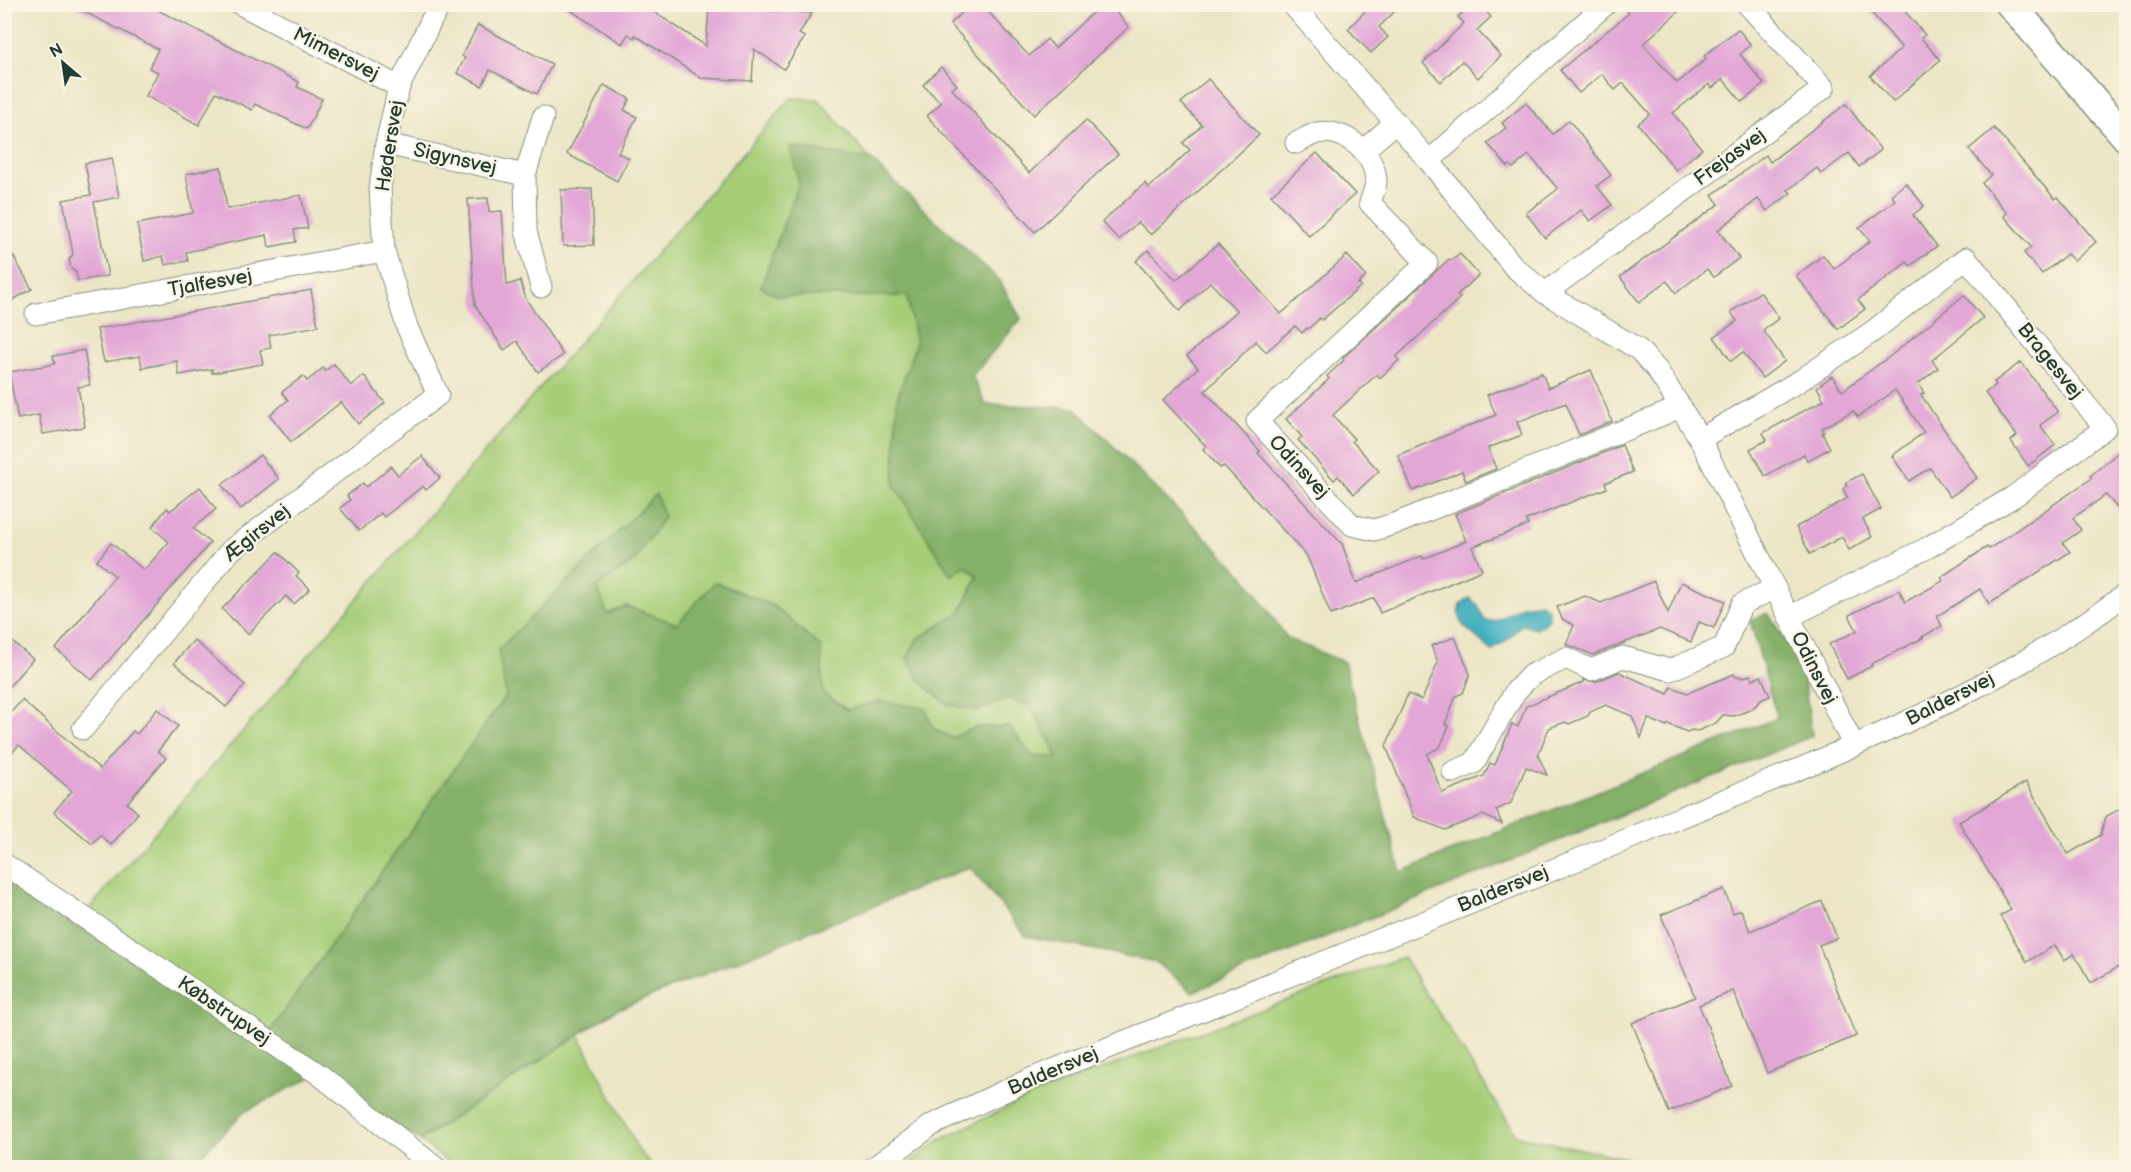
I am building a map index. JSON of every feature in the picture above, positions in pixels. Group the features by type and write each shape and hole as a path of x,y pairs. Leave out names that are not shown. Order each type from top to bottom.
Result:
{"street":[{"name":"Mimersvej","path":"240,4 399,87"},
{"name":"Hødersvej","path":"438,395 407,327 384,251 380,189 386,144 399,87 441,4"},
{"path":"1429,161 1606,4"},
{"name":"Frejasvej","path":"1545,293 1824,88 1747,4"},
{"path":"2010,4 2127,137"},
{"name":"Odinsvej","path":"1300,7 1514,267 1545,293 1638,349 1658,371 1700,439 1854,746"},
{"path":"541,287 526,231 525,175 543,117"},
{"path":"1296,143 1315,133 1330,132 1350,140 1363,151 1396,122"},
{"name":"Sigynsvej","path":"386,144 525,175"},
{"name":"Odinsvej","path":"1363,151 1374,166 1376,183 1370,203 1427,263 1257,421 1353,525 1374,530 1400,522 1682,407"},
{"name":"Tjalfesvej","path":"36,314 384,251"},
{"name":"Bragesvej","path":"1700,439 1801,380 1872,332 1966,258 2105,428 2013,497 1937,543 1789,617"},
{"name":"Ægirsvej","path":"83,729 231,550 438,395"},
{"path":"1454,772 1474,763 1515,692 1531,675 1566,658 1591,670 1623,657 1670,670 1724,647 1742,604 1775,588"},
{"name":"Baldersvej","path":"873,1167 932,1125 1028,1080 1854,746 1952,700 2028,658 2090,622 2127,594"},
{"name":"Købstrupvej","path":"4,864 320,1075 436,1167"}],"green space":[{"path":"791,98 818,99 871,160 790,147 799,182 761,287 777,296 907,296 916,343 897,399 951,576 965,565 978,576 960,613 917,639 977,711 1010,698 1029,706 1059,758 1032,756 977,727 952,738 880,701 848,710 823,693 677,624 626,606 607,614 597,587 635,560 656,495 507,695 262,1043 75,925"},
{"path":"790,147 871,160 999,280 1021,319 972,376 985,404 1075,408 1245,577 1288,639 1344,662 1401,872 1777,718 1750,620 1768,613 1802,666 1812,736 1192,992 1156,962 1026,936 970,867 616,1010 420,1140 313,1076 244,1112 189,1167 5,1167 4,879 262,1043 506,695 498,650 656,494 664,517 635,560 597,587 607,614 626,606 677,624 715,582 774,606 821,647 823,693 847,710 880,701 925,708 934,729 952,738 977,727 1010,727 1032,756 1058,758 1029,706 1010,698 977,711 947,704 920,681 907,658 917,639 960,613 978,576 965,566 951,576 894,485 897,399 916,343 907,296 777,296 761,287 799,182"},
{"path":"1403,957 1517,1136 1669,1167 904,1167 940,1140 1035,1094"},
{"path":"579,1035 639,1151 654,1167 454,1167 420,1140"}],"water":[{"path":"1470,598 1478,606 1485,621 1495,621 1522,606 1541,603 1548,609 1549,620 1536,629 1522,625 1492,651 1463,625 1459,615 1461,604"}],"building":[{"path":"69,4 146,4 299,82 297,87 322,99 307,129 255,104 252,110 216,92 199,125 146,96 158,72 149,68 158,49"},
{"path":"561,4 642,4 706,46 709,8 812,13 799,34 805,37 784,69 754,49 752,81 701,78 635,35 634,38 628,34 622,44"},
{"path":"971,4 981,4 1029,56 1047,39 1055,48 1102,4 1109,4 1129,27 1034,115 950,24"},
{"path":"1372,4 1402,4 1379,27 1388,37 1371,53 1348,29"},
{"path":"1471,4 1479,4 1491,17 1477,30 1501,56 1478,78 1462,61 1441,82 1423,63 1464,23 1458,17"},
{"path":"1621,4 1687,4 1643,44 1677,83 1706,59 1704,56 1738,29 1751,45 1740,54 1764,84 1742,102 1723,79 1712,88 1709,84 1673,113 1702,149 1676,170 1638,124 1650,114 1623,83 1615,90 1602,74 1579,93 1560,70 1629,13"},
{"path":"1864,4 1899,4 1925,35 1921,38 1940,60 1893,102 1870,76 1902,48"},
{"path":"478,25 552,64 537,94 490,70 482,86 457,73 465,58 462,56"},
{"path":"941,67 957,85 952,89 1029,173 1086,120 1118,154 1035,232 927,116 941,103 923,85"},
{"path":"1208,79 1259,135 1151,235 1138,222 1119,240 1102,222 1145,183 1149,188 1190,150 1183,143 1202,125 1181,103"},
{"path":"604,85 630,99 624,110 637,117 618,153 629,158 617,181 567,154"},
{"path":"1526,103 1553,134 1569,120 1611,175 1597,186 1612,205 1590,221 1581,210 1545,238 1526,213 1558,189 1529,155 1513,168 1510,165 1508,167 1487,143 1506,128 1502,123"},
{"path":"1846,104 1881,150 1859,167 1849,153 1821,174 1817,168 1788,190 1791,193 1767,211 1758,199 1718,230 1739,258 1714,277 1707,269 1676,293 1667,281 1639,302 1620,277 1719,204 1712,195 1766,155 1770,162"},
{"path":"1994,128 2055,199 2058,197 2096,242 2074,261 2067,254 2042,274 2024,253 2031,247 2004,216 2007,213 1982,183 1991,175 1969,149"},
{"path":"1317,153 1355,194 1309,236 1271,195"},
{"path":"112,158 119,197 94,202 108,276 78,281 69,260 73,254 63,200 91,195 85,163"},
{"path":"221,167 227,209 301,195 308,228 294,230 296,242 269,247 267,235 186,252 188,261 165,265 163,256 144,261 137,224 193,213 186,174"},
{"path":"1906,183 1924,206 1913,215 1937,246 1910,266 1907,262 1858,300 1865,309 1838,329 1796,276 1823,255 1834,269 1870,241 1859,228 1895,200 1891,195"},
{"path":"592,189 594,245 563,246 561,190"},
{"path":"488,198 489,212 502,211 507,285 520,281 526,299 563,355 538,372 517,341 504,350 475,305 468,199"},
{"path":"4,240 32,289 4,305"},
{"path":"1218,244 1281,314 1347,255 1366,276 1358,284 1361,286 1322,320 1320,318 1302,333 1295,326 1266,352 1256,341 1205,391 1260,451 1258,453 1342,544 1356,583 1466,541 1455,514 1622,445 1633,472 1605,483 1607,488 1526,520 1528,525 1472,547 1482,570 1380,613 1374,598 1331,615 1307,556 1224,466 1220,468 1203,449 1206,446 1163,400 1198,368 1187,356 1237,311 1210,282 1180,311 1136,261 1148,250 1176,280"},
{"path":"1460,254 1479,275 1457,295 1460,298 1396,357 1399,360 1380,378 1377,374 1333,415 1354,439 1352,441 1379,471 1354,494 1338,476 1334,480 1298,440 1302,437 1286,419 1329,379 1327,376 1344,360 1343,358 1449,259 1451,261"},
{"path":"311,290 318,326 269,335 271,348 260,350 263,364 212,373 212,369 179,375 177,361 142,368 140,356 104,362 97,329"},
{"path":"1760,292 1779,318 1763,330 1785,361 1762,378 1743,352 1731,361 1714,337 1737,321 1731,312"},
{"path":"1964,295 1983,318 1932,360 1938,368 1918,384 1924,393 1921,395 1977,478 1950,497 1930,468 1909,481 1892,456 1924,432 1895,390 1858,417 1853,411 1822,428 1824,432 1822,433 1830,448 1807,461 1804,454 1765,476 1750,449 1767,440 1763,433 1824,400 1817,387 1832,376 1842,391 1893,354"},
{"path":"84,350 90,385 78,387 85,427 43,434 39,415 18,419 9,372 55,364 53,356"},
{"path":"2021,362 2058,412 2040,425 2055,445 2028,466 2011,441 2017,436 1985,393 1996,385 1994,382"},
{"path":"334,364 351,386 364,376 385,403 358,424 341,402 291,442 270,415 288,400 282,392 303,376 307,381 323,368 325,371"},
{"path":"1591,370 1612,421 1579,435 1566,403 1517,422 1522,435 1488,448 1496,469 1466,481 1462,471 1413,491 1398,455 1496,415 1487,395 1542,373 1548,388"},
{"path":"2127,445 2127,519 2106,495 2073,518 2081,530 2063,543 2070,552 1989,604 1980,589 1937,616 1942,626 1847,679 1829,644 1857,631 1849,615 1899,590 1905,602 1943,581 1941,577 1987,547 1989,549 2092,478 2090,476"},
{"path":"260,455 279,479 241,509 222,485"},
{"path":"422,456 440,478 426,490 423,486 384,517 381,513 359,531 340,508 350,500 347,496 363,483 366,487 391,466 398,475"},
{"path":"1862,474 1881,509 1863,519 1872,537 1849,550 1842,537 1810,554 1796,527 1848,498 1843,489 1847,486 1845,483"},
{"path":"200,487 216,509 193,528 210,543 92,680 56,649 115,576 97,561 111,543 144,570 169,542 152,527 167,508 170,511"},
{"path":"278,552 299,573 296,576 310,589 294,604 286,596 248,634 222,609"},
{"path":"1654,581 1668,613 1681,582 1725,601 1714,628 1699,622 1691,642 1660,629 1593,655 1566,644 1574,625 1562,619 1557,607 1585,596 1601,603"},
{"path":"4,635 33,659 4,692"},
{"path":"1455,637 1470,674 1463,693 1456,696 1445,724 1449,726 1440,747 1427,754 1442,793 1484,776 1490,763 1495,765 1512,724 1518,727 1526,706 1584,682 1583,680 1595,682 1619,672 1668,694 1671,687 1688,693 1734,674 1741,678 1750,675 1752,680 1761,676 1770,696 1761,700 1752,709 1734,716 1723,715 1716,723 1698,731 1687,732 1648,719 1641,738 1632,716 1606,705 1569,724 1565,722 1549,728 1538,755 1547,775 1526,767 1511,803 1496,810 1502,824 1483,815 1445,830 1414,817 1386,746 1408,694 1422,700 1438,662 1431,646"},
{"path":"194,640 245,685 226,707 174,663"},
{"path":"22,700 100,769 133,731 137,734 157,709 178,726 158,751 166,758 127,803 138,813 111,845 100,835 92,844 54,812 72,791 19,745 4,761 4,720"},
{"path":"2026,782 2068,854 2101,835 2105,817 2127,805 2127,962 2091,983 2074,954 2064,960 2055,945 2027,962 2000,916 2011,910 1959,822"},
{"path":"1724,889 1733,913 1741,910 1750,931 1822,901 1837,938 1819,945 1856,1036 1767,1073 1733,991 1699,1005 1732,1086 1669,1112 1632,1023 1695,997 1661,915"}]}
